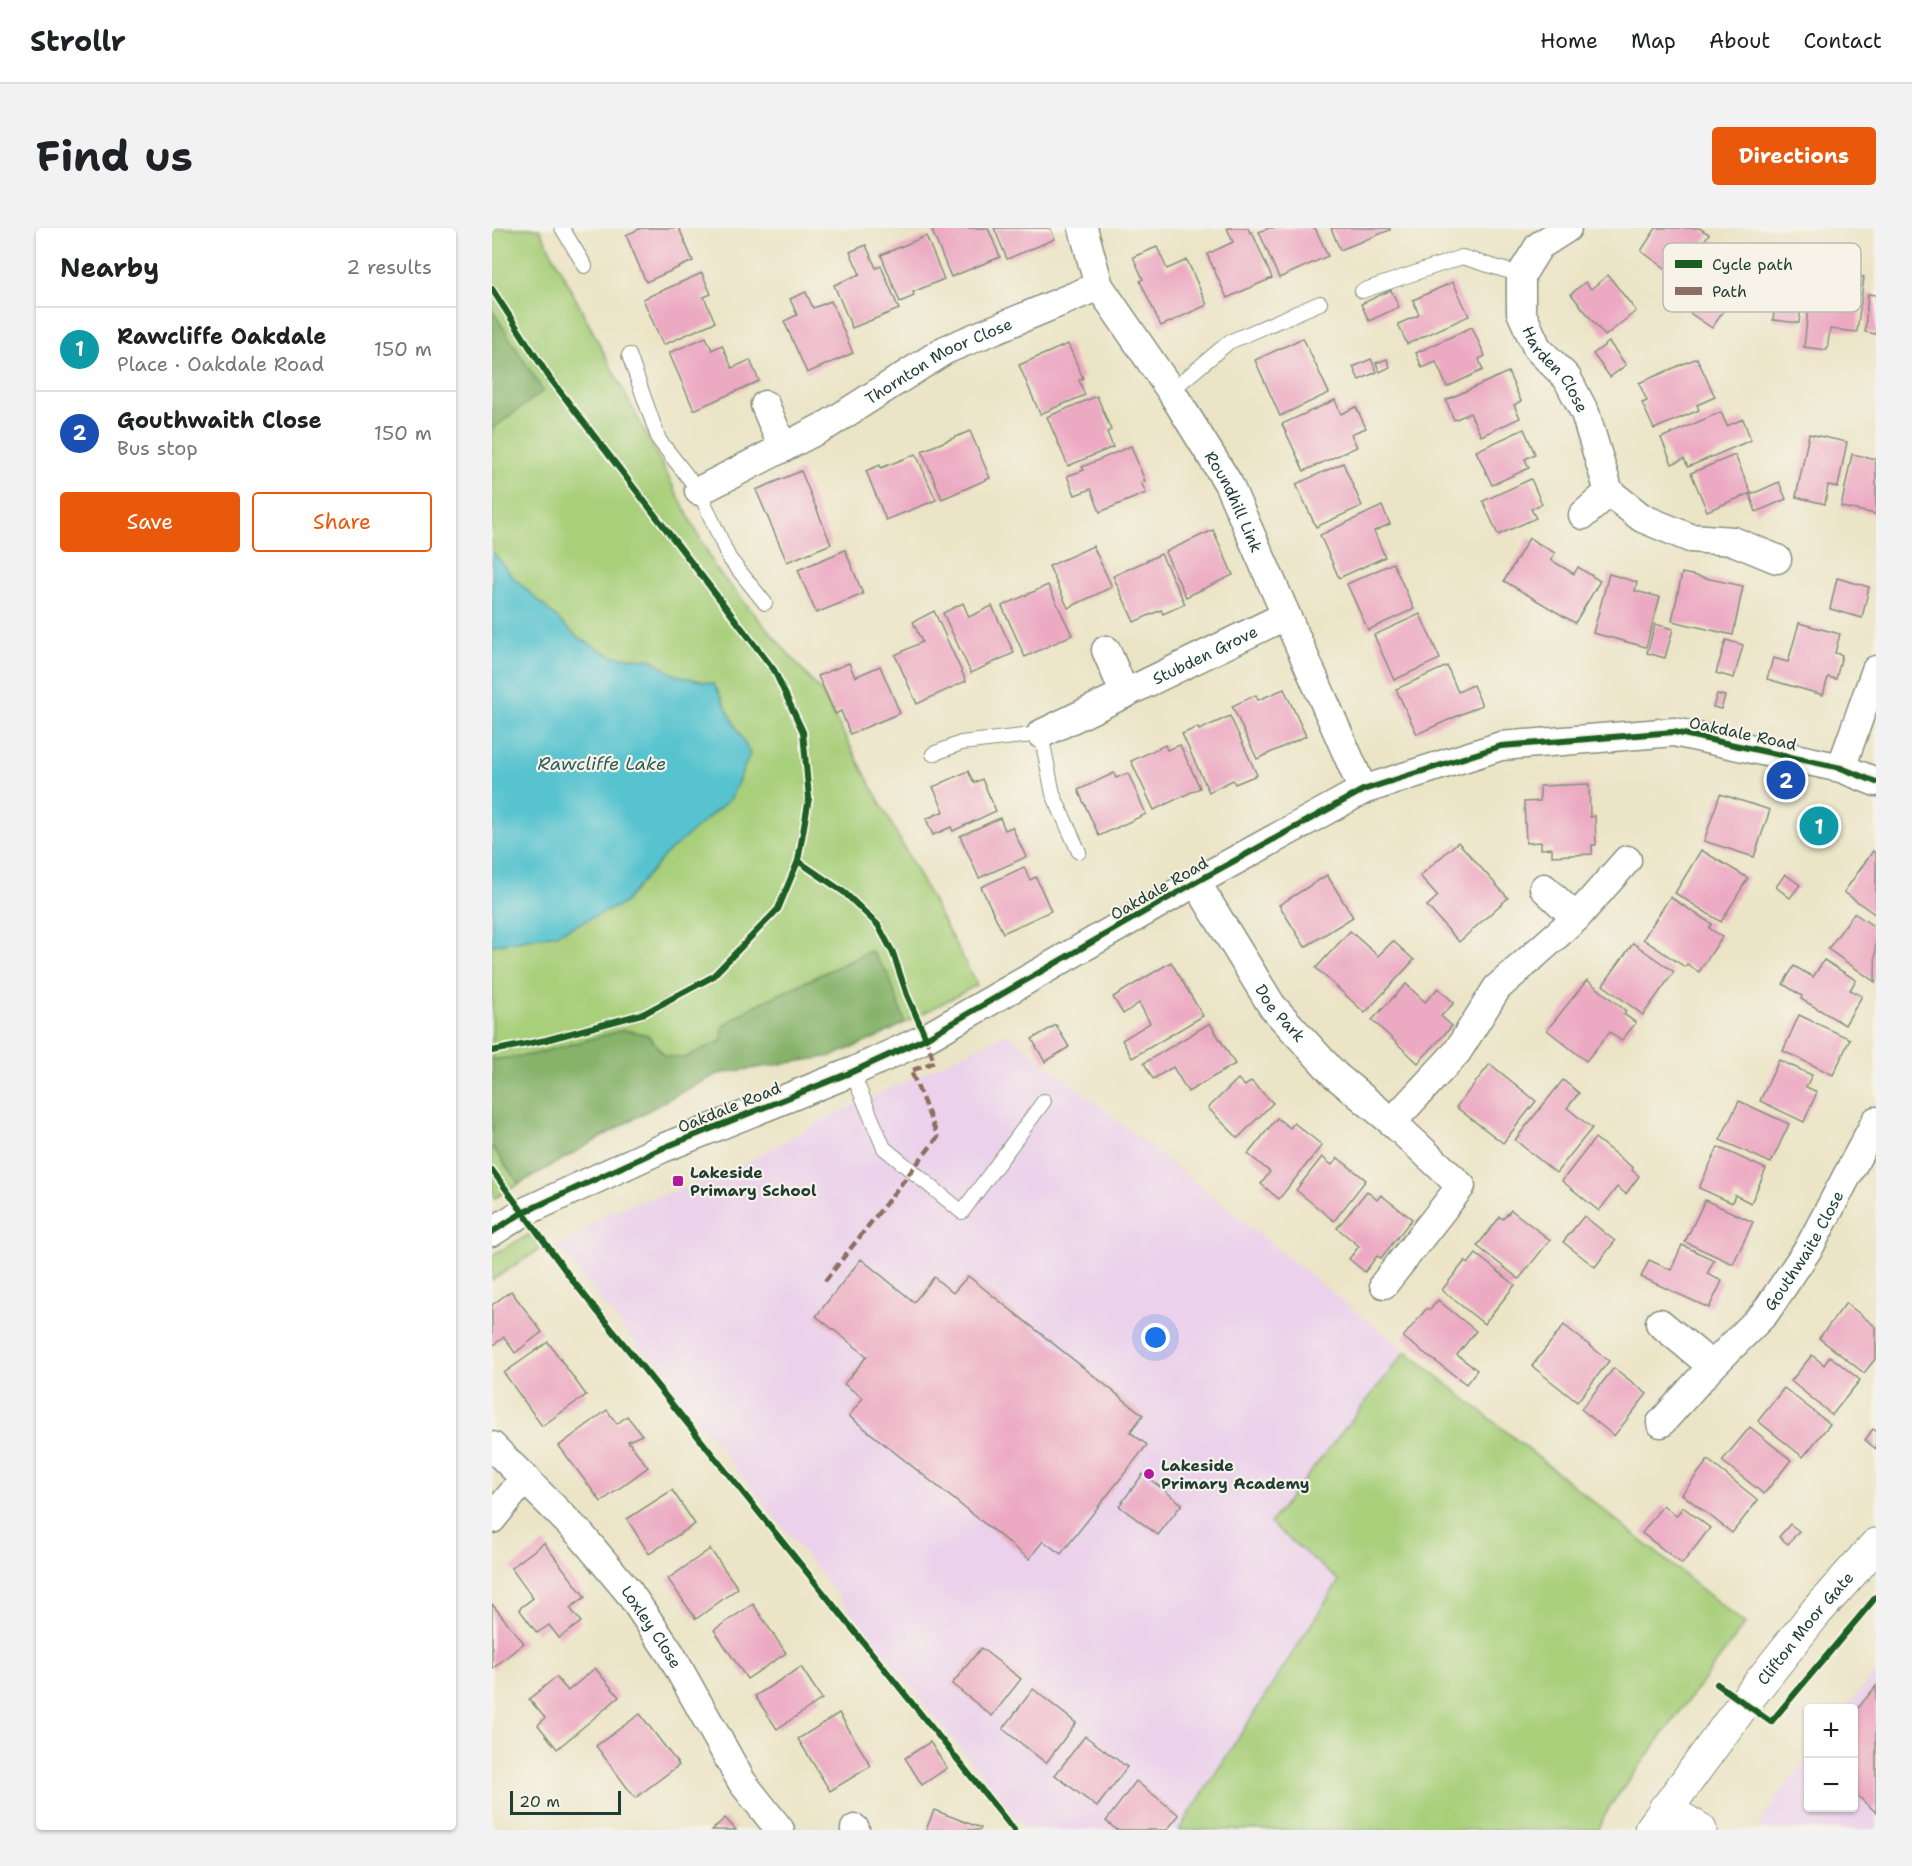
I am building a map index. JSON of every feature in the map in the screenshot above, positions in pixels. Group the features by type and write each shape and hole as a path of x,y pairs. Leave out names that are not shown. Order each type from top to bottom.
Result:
{"street":[{"name":"Roundhill Link","path":"1083,228 1100,286 1171,391 1228,483 1363,790"},
{"path":"1521,275 1539,246 1567,228"},
{"name":"Harden Close","path":"1521,275 1521,312 1538,348 1567,378 1585,413 1609,492"},
{"name":"Thornton Moor Close","path":"699,491 829,424 945,350 1100,286"},
{"path":"765,405 783,448"},
{"path":"1583,515 1609,492 1642,518 1690,538 1733,541 1777,559"},
{"name":"Stubden Grove","path":"1041,734 1285,616"},
{"path":"1106,650 1125,694"},
{"path":"1841,768 1876,670"},
{"name":"Oakdale Road","path":"492,1232 522,1213 663,1148 852,1072 926,1038 1196,882 1363,790 1501,746 1674,732 1841,768 1876,782"},
{"path":"1392,1122 1457,1052 1497,988 1576,918 1627,860"},
{"name":"Doe Park","path":"1196,882 1272,1006 1335,1075 1392,1122 1461,1186 1384,1284"},
{"path":"1544,888 1576,918"},
{"name":"Gouthwaite Close","path":"1661,1423 1712,1366 1765,1313 1810,1246 1876,1121"},
{"path":"1660,1323 1712,1366"},
{"name":"Loxley Close","path":"492,1446 581,1535 628,1591 670,1653 742,1782 780,1830"},
{"path":"492,1519 525,1478"},
{"name":"Clifton Moor Gate","path":"1658,1819 1744,1703 1795,1639 1876,1545"},
{"path":"1658,1819 1700,1830"}],"lane":[{"path":"562,228 585,266"},
{"path":"1362,291 1462,256 1521,275"},
{"path":"1171,391 1229,342 1320,303"},
{"path":"628,356 659,440 699,491 729,558 765,603"},
{"path":"933,754 961,743 1041,734 1053,794 1079,852"},
{"path":"852,1072 884,1148 962,1212 1044,1101"}],"shaded area":[{"name":"Lakeside Primary Academy","path":"1008,1033 1746,1624 1610,1806 1597,1830 1026,1830 559,1248 608,1212 717,1178 828,1118"},
{"path":"1876,1671 1876,1830 1756,1830 1779,1794 1804,1762 1804,1812 1858,1812 1858,1704 1849,1704"}],"green space":[{"path":"492,228 539,228 716,569 822,693 977,985 905,1023 888,974 870,951 752,1007 723,1026 722,1041 684,1058 665,1056 648,1035 624,1030 531,1055 492,1060 492,945 556,934 623,904 665,855 714,685 675,675 653,660 612,656 577,637 512,576 492,551 492,429 543,391 492,310"},
{"path":"492,310 543,391 492,429"},
{"path":"871,951 888,974 905,1023 878,1037 832,1056 718,1074 672,1097 519,1184 492,1146 492,1060 531,1055 624,1030 648,1035 665,1056 684,1058 722,1041 723,1026 752,1007"},
{"path":"492,1146 519,1184 495,1198 492,1194"},
{"path":"530,1234 540,1249 492,1280 492,1255"},
{"path":"1406,1351 1745,1624 1610,1806 1597,1830 1179,1830 1339,1581 1270,1523"}],"water":[{"name":"Rawcliffe Lake","path":"492,551 512,576 577,637 612,656 653,660 675,675 714,684 750,754 731,798 665,855 623,904 556,934 492,945"}],"building":[{"path":"641,228 679,228 693,261 646,282 626,235"},
{"path":"939,228 988,228 1000,257 951,277 932,231"},
{"path":"994,228 1050,228 1055,239 1007,259"},
{"path":"1227,228 1248,228 1250,233 1252,232 1272,278 1227,298 1207,254 1233,242"},
{"path":"1269,228 1315,228 1328,256 1279,278 1259,232"},
{"path":"1331,228 1390,228 1390,230 1340,250"},
{"path":"1656,228 1699,228 1709,234 1703,243 1663,243 1663,266 1641,251"},
{"path":"926,236 944,279 913,292 914,296 900,302 881,255"},
{"path":"866,245 876,268 881,266 899,309 852,328 834,285 860,274 850,252"},
{"path":"1157,247 1167,269 1187,260 1207,305 1161,326 1140,281 1143,279 1133,257"},
{"path":"702,273 711,294 704,297 715,322 663,345 643,299"},
{"path":"1608,275 1636,311 1605,336 1571,294 1585,282 1591,289"},
{"path":"1861,277 1864,277 1861,301"},
{"path":"1453,282 1469,316 1407,344 1398,324 1419,315 1413,300"},
{"path":"1391,290 1399,307 1369,321 1361,304"},
{"path":"806,292 813,308 831,301 853,353 807,373 784,321 797,315 790,299"},
{"path":"1868,294 1876,295 1876,334 1865,332"},
{"path":"1691,312 1723,312 1712,328"},
{"path":"1774,312 1800,312 1799,323 1773,320"},
{"path":"1808,312 1860,312 1857,332 1830,329 1827,350 1804,347"},
{"path":"1472,327 1485,356 1479,359 1483,370 1447,387 1436,362 1422,368 1416,353"},
{"path":"706,337 712,350 722,345 732,368 750,360 759,381 694,410 669,353"},
{"path":"1303,338 1329,393 1280,416 1255,360"},
{"path":"1609,342 1626,365 1610,377 1593,354"},
{"path":"1068,344 1083,378 1079,380 1085,395 1040,414 1019,365"},
{"path":"1697,358 1715,397 1697,405 1699,410 1654,429 1642,403 1647,401 1639,383"},
{"path":"1371,359 1377,372 1359,380 1353,367"},
{"path":"1387,359 1390,367 1380,372 1376,363"},
{"path":"1508,372 1521,401 1514,405 1520,418 1481,436 1470,413 1454,420 1446,400"},
{"path":"1097,396 1111,430 1107,432 1113,447 1068,466 1047,417"},
{"path":"1335,400 1341,414 1356,407 1366,428 1351,434 1357,447 1304,471 1282,424"},
{"path":"1721,412 1727,426 1743,419 1751,440 1688,467 1684,459 1672,464 1661,438"},
{"path":"1524,429 1535,454 1525,459 1529,468 1492,485 1476,451"},
{"path":"970,431 990,478 942,499 922,451"},
{"path":"1809,434 1847,442 1838,487 1828,485 1825,504 1796,497"},
{"path":"1131,446 1145,481 1141,482 1146,493 1100,512 1091,489 1075,495 1067,476"},
{"path":"916,454 936,500 886,520 866,471 880,465 881,468"},
{"path":"1852,454 1876,459 1876,514 1841,507"},
{"path":"1735,455 1751,493 1707,511 1691,473"},
{"path":"1343,463 1362,506 1316,527 1296,484"},
{"path":"801,471 831,544 787,562 756,490"},
{"path":"1531,479 1542,504 1531,509 1536,518 1498,535 1483,501"},
{"path":"1779,482 1786,499 1756,512 1750,495"},
{"path":"1382,506 1390,524 1374,531 1385,557 1339,578 1320,535"},
{"path":"1213,530 1233,575 1186,597 1165,552"},
{"path":"1529,538 1555,553 1551,560 1574,574 1578,567 1600,581 1575,623 1504,581"},
{"path":"1093,546 1112,587 1068,608 1049,566"},
{"path":"845,550 863,594 816,613 798,570"},
{"path":"1161,554 1185,604 1163,614 1161,610 1134,622 1113,576"},
{"path":"1393,563 1414,609 1368,630 1347,584"},
{"path":"1682,573 1743,586 1733,635 1672,621"},
{"path":"1609,574 1637,582 1635,591 1660,597 1646,647 1593,633"},
{"path":"1837,578 1869,587 1862,618 1830,609"},
{"path":"1048,585 1072,635 1025,657 1002,606"},
{"path":"963,603 969,617 992,606 1014,653 971,673 943,613"},
{"path":"934,611 966,681 917,704 895,655 922,642 913,622"},
{"path":"1420,614 1440,659 1394,680 1374,635"},
{"path":"1799,623 1840,634 1835,653 1842,655 1836,679 1828,677 1823,695 1767,679 1773,658 1788,662"},
{"path":"1655,624 1673,629 1665,658 1647,653"},
{"path":"1726,640 1743,645 1734,678 1716,673"},
{"path":"849,663 855,677 880,666 900,713 850,734 841,711 835,714 818,676"},
{"path":"1447,666 1458,692 1473,685 1482,705 1417,734 1396,689"},
{"path":"1284,689 1306,736 1257,759 1232,706 1256,695 1258,700"},
{"path":"1717,694 1725,696 1721,709 1713,707"},
{"path":"1230,716 1257,775 1235,784 1233,780 1209,792 1182,734 1198,727 1199,730"},
{"path":"1165,745 1167,750 1180,745 1200,788 1154,810 1131,761"},
{"path":"968,771 974,783 982,779 996,811 953,831 951,827 933,835 926,819 944,811 933,787"},
{"path":"1114,773 1116,778 1128,773 1146,814 1099,836 1078,790"},
{"path":"1589,784 1590,817 1595,816 1596,845 1592,845 1592,854 1552,856 1552,848 1541,849 1541,842 1526,843 1524,802 1540,801 1540,786"},
{"path":"1720,794 1770,810 1754,857 1704,841"},
{"path":"1813,815 1829,819 1825,838 1808,834"},
{"path":"1000,818 1005,830 1012,827 1026,857 979,878 960,836"},
{"path":"1458,842 1508,898 1459,942 1427,906 1438,896 1420,876"},
{"path":"1701,850 1748,878 1721,922 1675,893"},
{"path":"1873,851 1876,854 1876,915 1844,892"},
{"path":"1024,867 1030,880 1036,877 1051,911 1003,933 981,887"},
{"path":"1785,874 1800,885 1790,898 1776,887"},
{"path":"1327,875 1353,917 1305,947 1279,905"},
{"path":"1670,897 1712,924 1709,928 1722,937 1699,972 1687,964 1685,967 1643,939"},
{"path":"1854,913 1876,928 1875,982 1828,949"},
{"path":"1350,931 1378,956 1393,941 1414,960 1365,1013 1316,968"},
{"path":"1633,943 1674,972 1643,1015 1603,985"},
{"path":"1824,960 1856,980 1850,990 1862,996 1845,1025 1801,999 1802,996 1783,984 1794,966 1813,977"},
{"path":"1171,962 1203,1016 1132,1058 1122,1040 1150,1023 1139,1003 1123,1014 1113,997"},
{"path":"1587,980 1626,1011 1624,1014 1636,1023 1621,1041 1610,1032 1586,1061 1547,1030"},
{"path":"1406,984 1425,1002 1438,988 1454,1003 1441,1016 1452,1026 1418,1063 1372,1020"},
{"path":"1799,1015 1850,1039 1833,1075 1783,1051"},
{"path":"1210,1023 1235,1064 1188,1092 1173,1067 1153,1079 1144,1063"},
{"path":"1056,1025 1069,1047 1045,1062 1032,1039"},
{"path":"1779,1060 1812,1075 1806,1087 1817,1092 1804,1122 1760,1101"},
{"path":"1490,1064 1536,1101 1503,1143 1456,1107"},
{"path":"1238,1079 1245,1086 1251,1081 1273,1103 1238,1138 1208,1108"},
{"path":"1563,1080 1579,1093 1567,1108 1592,1128 1556,1173 1515,1140"},
{"path":"1739,1101 1789,1124 1771,1163 1720,1140"},
{"path":"1277,1118 1290,1128 1294,1123 1322,1145 1279,1199 1261,1184 1270,1172 1248,1154"},
{"path":"1595,1138 1633,1168 1632,1170 1639,1176 1626,1194 1617,1187 1599,1211 1562,1181"},
{"path":"1718,1147 1766,1169 1751,1203 1735,1195 1732,1203 1699,1188"},
{"path":"1322,1157 1332,1165 1338,1158 1366,1180 1334,1221 1296,1190"},
{"path":"1367,1191 1377,1200 1381,1195 1412,1219 1381,1258 1377,1256 1365,1272 1349,1259 1359,1246 1337,1228"},
{"path":"1705,1200 1753,1222 1733,1264 1685,1242"},
{"path":"1511,1210 1550,1240 1519,1279 1477,1246 1500,1217 1503,1219"},
{"path":"1584,1216 1615,1241 1595,1267 1563,1242"},
{"path":"1682,1245 1714,1260 1707,1274 1722,1281 1709,1308 1641,1277 1649,1260 1671,1270"},
{"path":"1476,1254 1515,1285 1484,1324 1442,1290 1465,1261 1468,1264"},
{"path":"861,1259 914,1302 934,1277 953,1293 968,1276 1143,1415 1130,1432 1147,1445 1061,1554 1043,1541 1029,1559 849,1416 863,1398 844,1384 867,1356 816,1316"},
{"path":"511,1291 542,1332 515,1353 504,1337 492,1346 492,1305"},
{"path":"1438,1300 1476,1331 1457,1355 1477,1370 1466,1384 1403,1337 1427,1308 1430,1310"},
{"path":"1846,1303 1876,1327 1876,1358 1864,1373 1819,1338"},
{"path":"1564,1325 1609,1361 1577,1402 1532,1366"},
{"path":"548,1342 586,1395 542,1426 504,1373"},
{"path":"1812,1355 1824,1365 1830,1356 1860,1380 1832,1415 1791,1381"},
{"path":"1614,1368 1647,1394 1614,1436 1581,1409"},
{"path":"1784,1388 1830,1424 1803,1457 1758,1421"},
{"path":"607,1410 617,1424 627,1416 642,1435 628,1441 648,1467 601,1502 559,1446"},
{"path":"1750,1427 1791,1460 1764,1494 1722,1461"},
{"path":"1873,1429 1876,1431 1876,1449 1865,1440"},
{"path":"1708,1460 1758,1500 1732,1533 1682,1494"},
{"path":"1143,1474 1182,1504 1158,1535 1119,1506"},
{"path":"672,1490 695,1524 649,1554 627,1519"},
{"path":"1663,1505 1676,1516 1683,1507 1710,1528 1682,1564 1642,1533"},
{"path":"1790,1524 1799,1531 1788,1544 1779,1537"},
{"path":"544,1543 585,1597 570,1608 581,1622 559,1638 549,1625 537,1633 519,1609 533,1598 511,1568"},
{"path":"710,1549 738,1588 696,1619 668,1579"},
{"path":"492,1604 524,1643 492,1669"},
{"path":"753,1604 786,1653 747,1679 714,1630"},
{"path":"981,1648 1021,1679 992,1716 952,1684"},
{"path":"801,1667 822,1699 777,1729 755,1696"},
{"path":"595,1668 619,1697 557,1749 538,1725 545,1718 529,1699 556,1677 568,1691"},
{"path":"1876,1686 1876,1812 1858,1796 1858,1708"},
{"path":"1033,1689 1076,1723 1046,1763 1003,1729"},
{"path":"839,1713 871,1766 830,1791 798,1739"},
{"path":"640,1714 679,1765 635,1798 596,1746"},
{"path":"1085,1736 1127,1767 1097,1807 1055,1775"},
{"path":"930,1742 947,1768 922,1785 905,1758"},
{"path":"1136,1781 1179,1815 1167,1830 1117,1830 1106,1821"},
{"path":"934,1810 981,1828 980,1830 926,1830"},
{"path":"725,1818 736,1830 712,1830"}],"marked path":[{"path":"825,1281 938,1137 911,1071 934,1062 926,1038"}],"cycle path":[{"path":"492,289 549,377 774,670 803,732 809,798 798,861 845,893 878,925 893,953 907,995 926,1038"},
{"path":"492,1232 522,1213 663,1148 852,1072 926,1038 1196,882 1363,790 1501,746 1674,732 1841,768 1876,782"},
{"path":"492,1051 546,1040 645,1013 712,977 778,909 798,861"},
{"path":"492,1170 573,1281 1014,1830"},
{"path":"1717,1684 1771,1722 1876,1597"}],"place":[{"name":"Gouthwaith Close","path":"1786,780"},
{"name":"Rawcliffe Oakdale","path":"1819,826"},
{"name":"Lakeside Primary School","path":"678,1181"},
{"name":"Lakeside Primary Academy","path":"1149,1474"}]}
